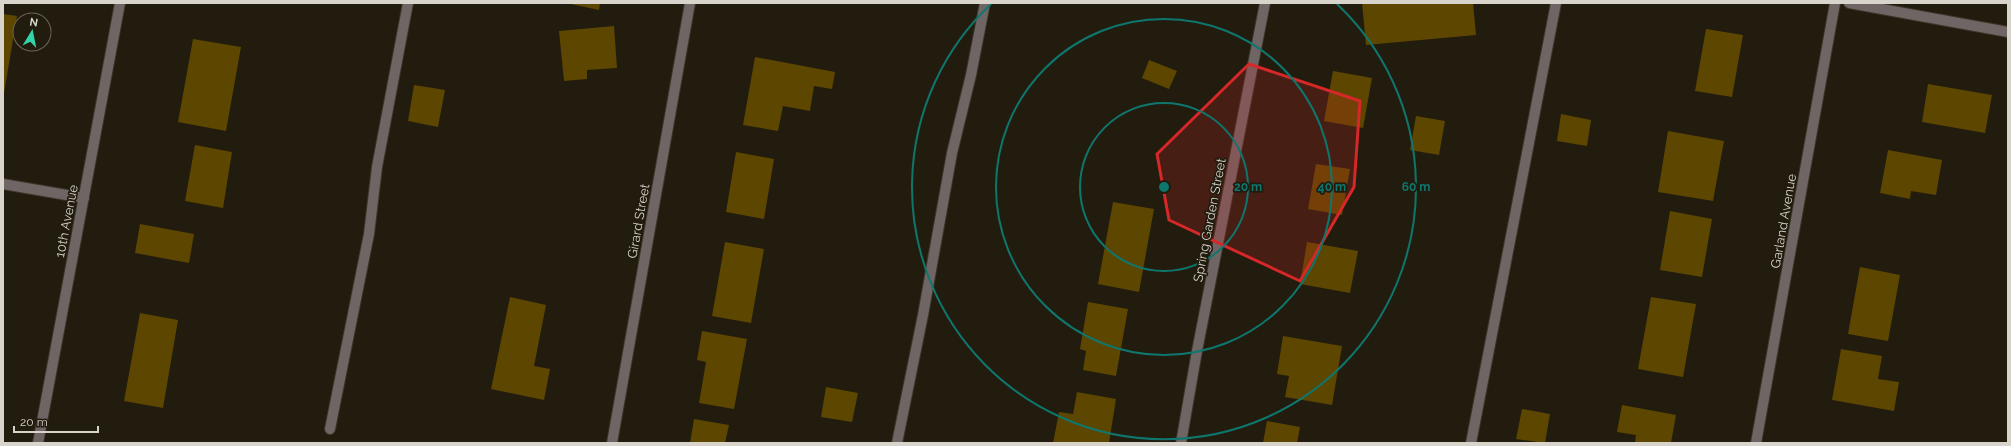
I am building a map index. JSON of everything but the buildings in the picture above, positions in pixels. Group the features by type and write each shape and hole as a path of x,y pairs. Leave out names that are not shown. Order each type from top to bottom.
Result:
{"street":[{"name":"10th Avenue","path":"38,443 120,3"},
{"path":"330,429 369,234 377,167 408,3"},
{"name":"Girard Street","path":"612,443 690,3"},
{"path":"897,443 923,315 952,153 971,75 985,3"},
{"name":"Spring Garden Street","path":"1181,443 1197,351 1265,3"},
{"path":"1471,443 1556,3"},
{"name":"Garland Avenue","path":"1756,443 1835,3"},
{"path":"1849,3 2008,32"},
{"path":"3,184 84,198"}],"highlighted area":[{"path":"1249,64 1360,101 1354,187 1300,281 1169,220 1157,154"}]}
